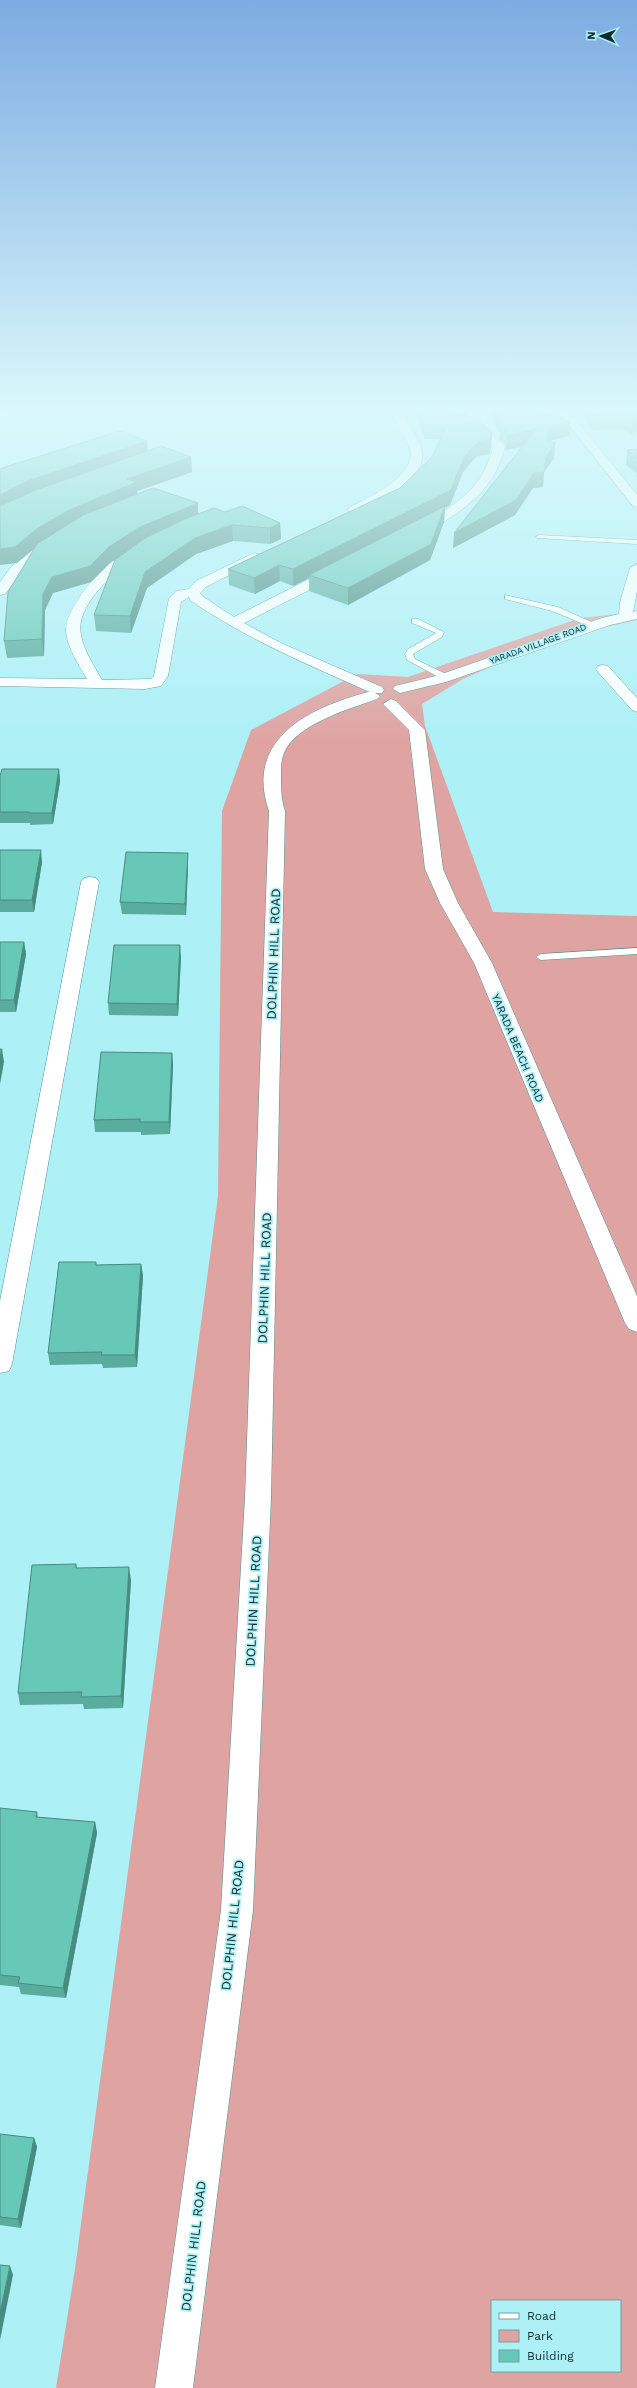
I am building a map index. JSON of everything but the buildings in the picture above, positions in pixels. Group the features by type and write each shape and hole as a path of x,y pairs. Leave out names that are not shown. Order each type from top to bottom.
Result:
{"street":[{"path":"409,534 431,522"},
{"path":"0,591 16,570 50,542 64,535"},
{"path":"97,684 78,645 73,628 78,611 100,580 126,557 145,545"},
{"path":"0,682 145,685 156,683 161,676 174,601 182,594 193,592 201,584 264,553"},
{"path":"233,623 345,566"},
{"path":"632,615 627,602 637,568"},
{"path":"193,592 200,602 233,623 380,698 404,719 414,725 416,716 405,695 388,688 380,698"},
{"name":"YARADA VILLAGE ROAD","path":"405,695 443,678 594,625 632,615"},
{"path":"603,669 637,707"},
{"path":"380,698 405,695"},
{"name":"DOLPHIN HILL ROAD","path":"174,2388 237,1910 258,1498 277,811 285,797 288,758 296,744 331,721 380,698"},
{"name":"YARADA BEACH ROAD","path":"414,725 418,736 434,869 449,903 483,963 637,1323"},
{"path":"0,1364 90,882"}],"lane":[{"path":"539,537 637,542"},
{"path":"508,597 555,609 594,625"},
{"path":"415,621 440,632 439,635 410,651 409,654 412,660 443,678"},
{"path":"541,957 637,952"}],"green space":[{"path":"637,612 637,620 552,639 463,679 422,704 425,726 493,912 637,916 637,2388 56,2388 75,2269 218,1196 222,811 251,730 357,674 408,677 580,618"}]}
